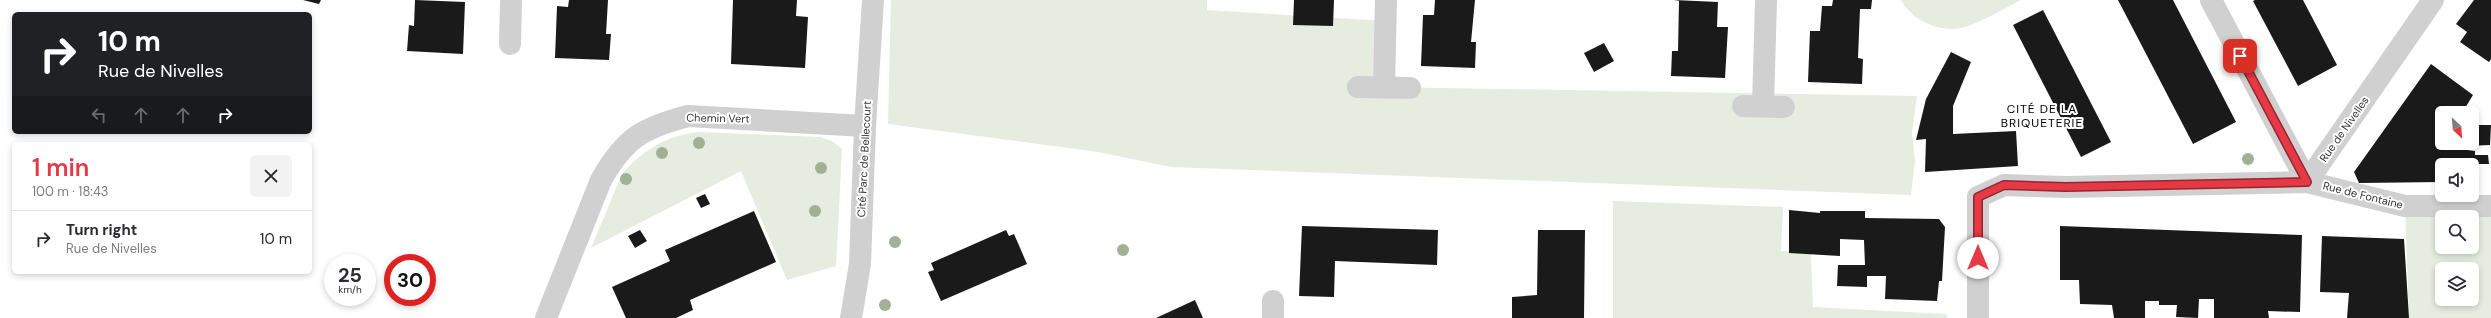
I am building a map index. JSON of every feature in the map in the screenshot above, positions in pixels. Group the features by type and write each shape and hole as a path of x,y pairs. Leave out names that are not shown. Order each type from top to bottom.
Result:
{"street":[{"path":"510,44 511,0"},
{"name":"Cité Parc de Bellecourt","path":"851,318 860,264 865,126 873,0"},
{"path":"1384,87 1386,0"},
{"path":"1766,0 1753,106 1784,106"},
{"path":"1978,318 1978,197 1988,191 2004,185 2066,187 2307,182 2211,0"},
{"name":"Rue de Nivelles","path":"2307,182 2433,0"},
{"path":"1358,87 1410,88"},
{"name":"Chemin Vert","path":"546,318 601,180 611,162 633,137 662,123 688,116 865,126"},
{"name":"Rue de Fontaine","path":"2307,182 2405,206 2491,206"}],"shaded area":[{"path":"891,0 1207,0 1207,10 1385,21 1384,87 1917,96 1912,132 1915,161 1911,195 1171,167 1098,152 888,124"},
{"path":"1901,0 2021,0 1979,22 1956,29 1947,29 1928,24 1920,20 1912,14"},
{"path":"699,132 820,137 832,141 842,149 836,266 787,280 741,171 591,248 622,174 630,165 647,151 666,140 676,136"},
{"path":"1613,201 1783,207 1781,251 1811,252 1813,307 1946,314 1947,318 1613,318"},
{"path":"2491,206 2491,318 2409,318 2405,207"}],"building":[{"path":"303,0 321,0 319,4"},
{"path":"415,0 465,2 463,54 407,51 409,25 414,26"},
{"path":"569,0 608,0 606,34 611,34 609,60 555,58 557,6 568,7"},
{"path":"733,0 797,0 796,16 808,17 805,68 731,64"},
{"path":"1294,0 1334,0 1333,26 1293,25"},
{"path":"1435,0 1475,0 1471,42 1476,42 1475,68 1421,66 1423,15 1434,15"},
{"path":"1674,0 1718,2 1717,27 1728,27 1725,78 1671,76 1672,51 1678,51 1679,1"},
{"path":"1833,0 1872,0 1871,9 1860,9 1858,58 1863,59 1862,84 1808,82 1810,31 1820,31 1822,6 1832,6"},
{"path":"2118,0 2173,0 2236,122 2193,144"},
{"path":"2303,0 2337,65 2298,86 2253,1"},
{"path":"2474,0 2491,0 2491,59 2489,62 2460,42 2467,32 2456,24"},
{"path":"2043,10 2111,142 2081,157 2013,25"},
{"path":"1604,43 1614,61 1594,72 1584,53"},
{"path":"1951,52 1971,62 1953,106 1953,134 2016,131 2018,166 1925,172 1926,139 1916,140 1926,99"},
{"path":"2431,64 2473,95 2466,106 2435,106 2435,150 2475,151 2475,155 2488,155 2489,164 2479,164 2479,158 2435,158 2435,182 2359,183 2354,172"},
{"path":"2479,125 2491,125 2490,145 2479,145"},
{"path":"705,194 710,204 701,208 696,198"},
{"path":"1789,210 1820,213 1820,211 1865,211 1865,218 1939,219 1945,227 1942,281 1939,281 1937,301 1885,299 1886,276 1867,276 1867,287 1837,286 1838,265 1865,265 1864,240 1840,239 1840,256 1789,253"},
{"path":"754,211 776,262 690,300 693,310 676,318 626,318 612,287 670,261 665,250"},
{"path":"1302,226 1438,230 1437,265 1335,261 1334,297 1299,296"},
{"path":"2060,226 2302,235 2300,312 2268,311 2269,318 2214,318 2214,299 2199,299 2198,318 2176,317 2177,305 2159,305 2159,301 2145,301 2145,318 2114,318 2112,305 2080,304 2079,280 2060,280"},
{"path":"640,230 647,241 635,248 628,236"},
{"path":"1006,230 1009,236 1014,234 1027,264 941,301 928,272 934,270 931,263"},
{"path":"1538,230 1585,230 1584,318 1512,318 1512,297 1537,295"},
{"path":"2322,236 2404,239 2409,318 2347,318 2349,293 2320,292"},
{"path":"1195,300 1203,318 1156,318"}],"district":[{"name":"CITÉ DE LA BRIQUETERIE","path":"2042,116"}],"route":[{"path":"1978,258 1978,197 1988,191 2004,185 2066,187 2307,182 2240,56"}]}
